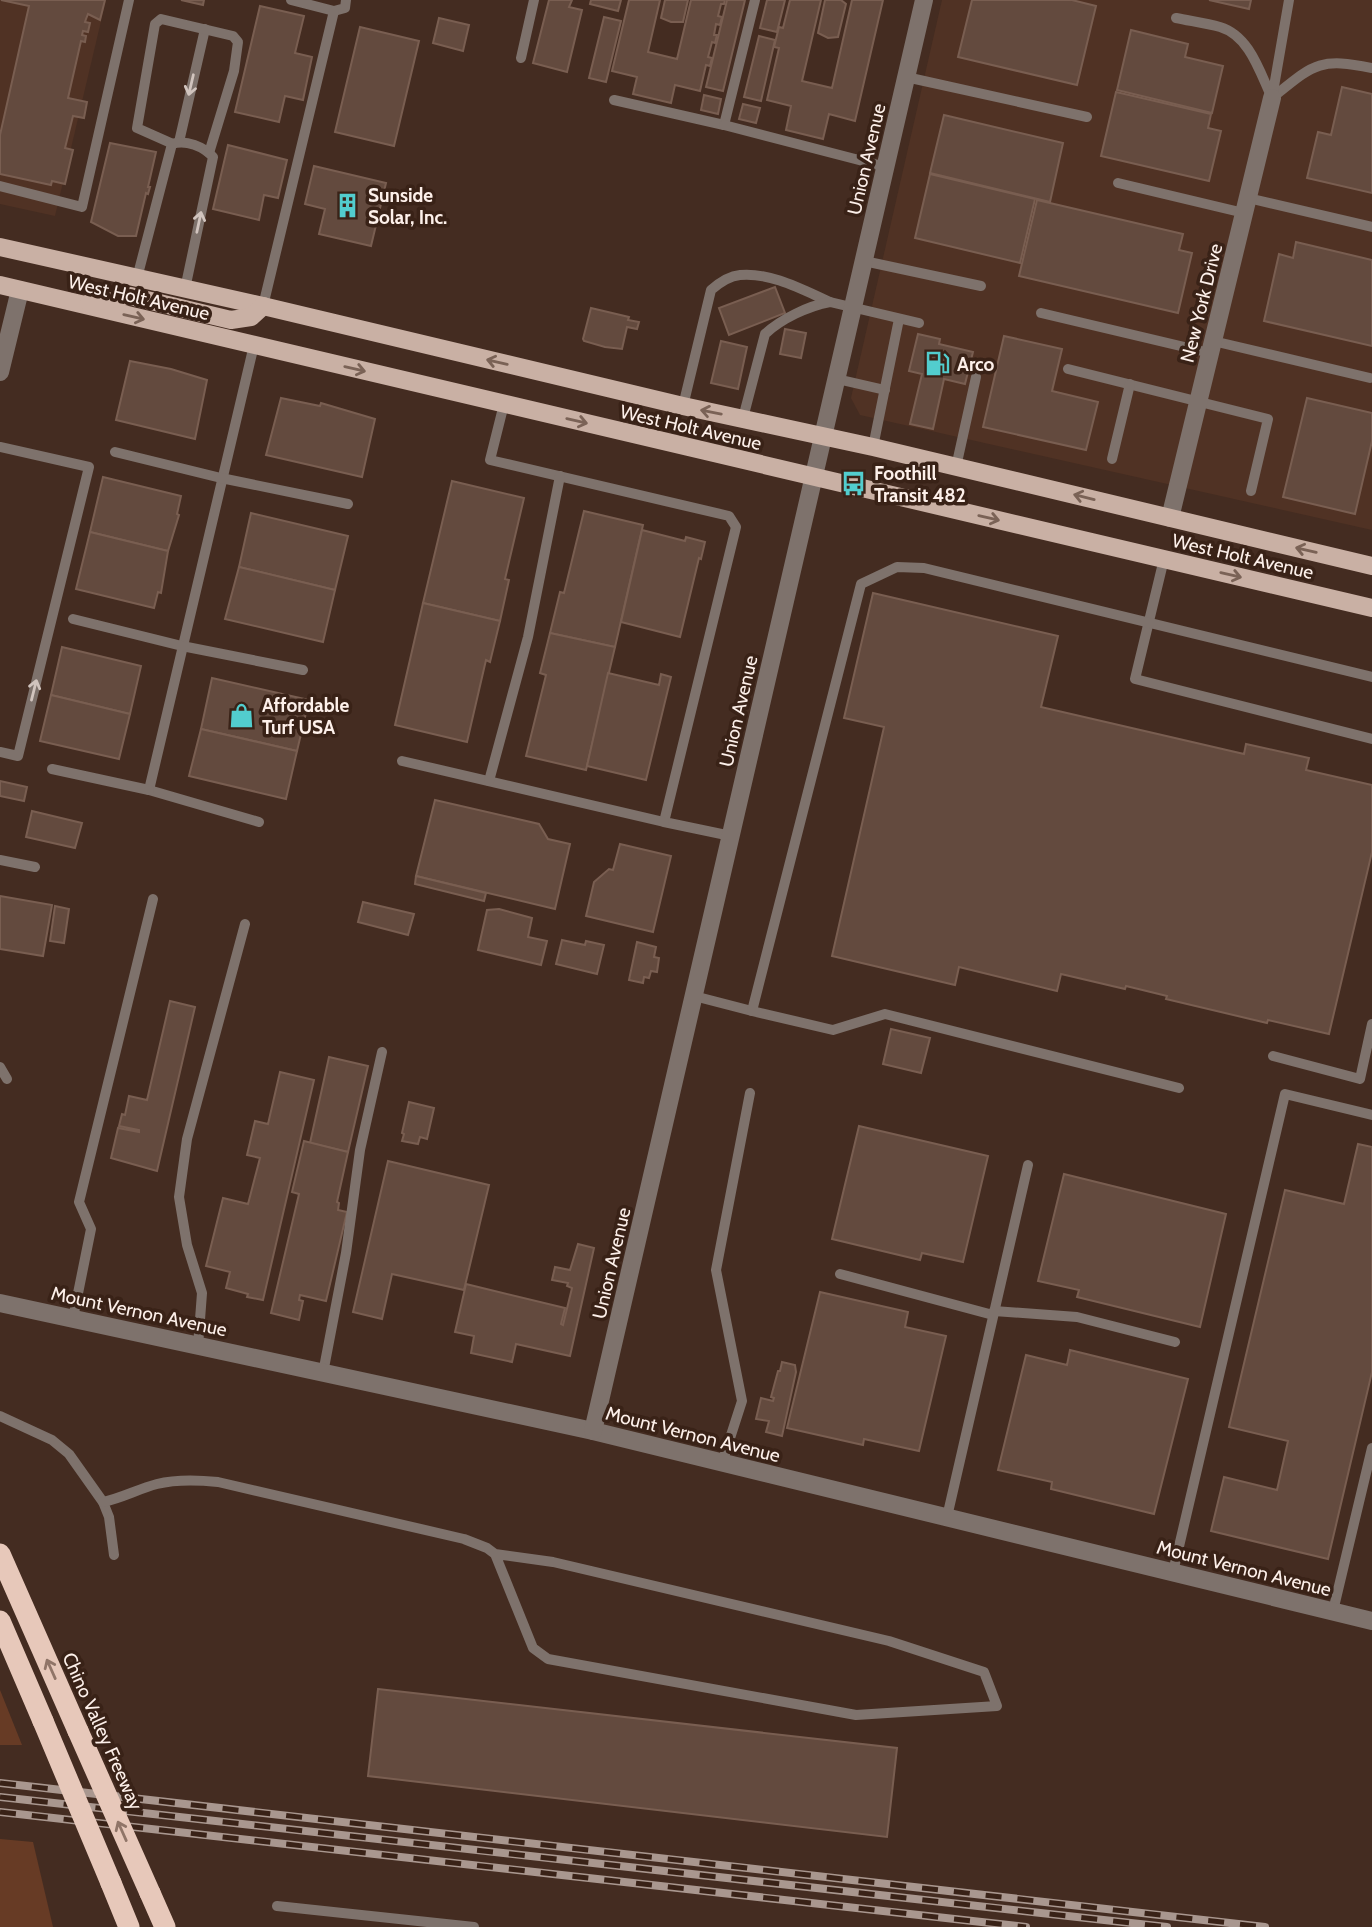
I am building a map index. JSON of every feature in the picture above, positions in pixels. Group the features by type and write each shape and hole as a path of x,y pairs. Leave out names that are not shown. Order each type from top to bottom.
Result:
{"highway":[{"name":"Chino Valley Freeway","path":"0,1554 165,1927"},
{"path":"0,1621 127,1924"}],"main road":[{"name":"West Holt Avenue","path":"0,247 263,306 683,406 873,447 1372,566"},
{"name":"West Holt Avenue","path":"0,285 1372,608"},
{"path":"79,304 130,296 231,320 251,317 263,306"}],"street":[{"name":"Union Avenue","path":"593,1431 924,0"},
{"name":"New York Drive","path":"1170,518 1272,98"},
{"path":"0,372 20,290"},
{"name":"Mount Vernon Avenue","path":"0,1303 593,1431 1372,1621"}],"lane":[{"path":"0,186 82,207 129,0"},
{"path":"290,0 334,11 345,8 346,0"},
{"path":"521,58 534,0"},
{"path":"724,125 755,0"},
{"path":"1272,98 1289,0"},
{"path":"263,306 334,11"},
{"path":"1175,18 1221,27 1234,34 1250,52 1272,98"},
{"path":"185,289 213,157 200,147 176,143 140,130 137,125 155,24 162,19 233,36 238,46 234,71 209,153"},
{"path":"136,278 176,143 205,29"},
{"path":"1272,98 1318,64 1331,62 1372,68"},
{"path":"906,77 1087,117"},
{"path":"614,100 886,167"},
{"path":"1118,183 1372,227"},
{"path":"864,261 981,286"},
{"path":"683,406 711,290 722,281 738,275 762,277 830,302 919,323"},
{"path":"743,418 765,334 817,304 830,302"},
{"path":"1041,313 1370,378"},
{"path":"873,447 899,319"},
{"path":"149,790 254,345"},
{"path":"1068,369 1268,419 1251,491"},
{"path":"956,467 976,377"},
{"path":"837,379 885,390"},
{"path":"1112,459 1130,384"},
{"path":"504,404 490,460 729,516 736,527 664,822"},
{"path":"0,447 89,467 18,756 0,752"},
{"path":"115,452 348,504"},
{"path":"489,781 528,637 560,476"},
{"path":"1164,559 1135,679 1372,739"},
{"path":"752,1011 861,584 897,567 924,568 1372,677"},
{"path":"73,619 182,646 303,670"},
{"path":"402,761 731,836"},
{"path":"52,769 149,790 259,822"},
{"path":"0,860 35,867"},
{"path":"73,1318 91,1229 79,1202 153,899"},
{"path":"198,1346 202,1293 187,1245 179,1197 187,1139 245,924"},
{"path":"694,996 833,1030 885,1014 1179,1087"},
{"path":"1273,1056 1360,1079 1372,1024"},
{"path":"323,1373 346,1253 360,1150 382,1052"},
{"path":"0,1067 7,1079"},
{"path":"722,1463 742,1401 716,1270 750,1093"},
{"path":"1173,1572 1285,1094 1372,1115"},
{"path":"947,1517 1028,1165"},
{"path":"840,1274 994,1313 1077,1317 1175,1342"},
{"path":"0,1416 52,1440 69,1454 103,1502 109,1517 114,1555"},
{"path":"1333,1611 1372,1448"},
{"path":"103,1502 126,1497 157,1484 192,1479 219,1482 464,1539 495,1554 553,1562 889,1641 984,1672 998,1706 856,1715 548,1659 533,1648 495,1554"},
{"path":"277,1906 474,1927"}],"shaded area":[{"path":"0,0 106,0 55,216 0,204"},
{"path":"942,0 1372,0 1372,530 860,415 851,398"},
{"path":"0,1690 22,1745 0,1745"},
{"path":"0,1839 33,1842 53,1927 0,1927"}],"building":[{"path":"1,0 105,0 100,20 88,14 86,19 85,22 90,23 88,32 83,31 85,42 81,41 68,98 87,102 84,118 73,116 65,148 73,150 65,184 52,181 51,185 0,174 0,135 29,6"},
{"path":"181,0 204,0 203,5"},
{"path":"549,0 572,0 569,7 582,10 567,72 533,63"},
{"path":"591,0 621,0 618,11 590,4"},
{"path":"629,0 660,0 648,52 677,59 691,0 725,0 718,16 722,17 720,25 716,24 715,43 712,42 708,57 712,58 710,66 706,65 700,91 675,85 671,103 633,94 637,77 612,71"},
{"path":"665,0 688,0 683,22 671,22 661,18"},
{"path":"727,0 745,0 723,91 706,87"},
{"path":"767,0 785,0 777,32 760,28"},
{"path":"790,0 821,0 802,81 832,88 852,0 883,0 855,121 829,114 823,139 786,130 791,106 767,100 779,48 774,47 779,27 783,28"},
{"path":"825,0 841,0 846,4 838,37 828,38 818,33"},
{"path":"972,0 1072,0 1096,6 1077,85 958,57"},
{"path":"1209,0 1251,0 1249,9"},
{"path":"260,6 304,16 295,53 312,57 303,100 285,96 279,122 235,112"},
{"path":"604,17 621,21 606,82 589,78"},
{"path":"439,18 469,25 463,51 433,43"},
{"path":"360,27 419,41 394,146 335,132"},
{"path":"1131,30 1188,44 1185,57 1223,66 1212,113 1117,90"},
{"path":"759,36 775,40 761,101 744,97"},
{"path":"1342,87 1372,94 1372,193 1307,178 1318,132 1331,135"},
{"path":"1116,92 1211,114 1208,128 1221,131 1209,181 1101,156"},
{"path":"704,95 721,99 718,114 701,110"},
{"path":"743,104 760,108 756,123 739,119"},
{"path":"944,115 1063,143 1050,202 930,173"},
{"path":"110,143 156,152 150,187 148,194 146,193 136,236 118,236 91,222"},
{"path":"228,145 287,160 278,198 264,195 259,220 213,209"},
{"name":"Sunside Solar, Inc.","path":"314,166 386,183 371,246 319,234 325,209 305,204"},
{"path":"930,174 1035,199 1020,263 915,238"},
{"path":"1037,200 1183,234 1179,250 1192,253 1178,313 1019,276"},
{"path":"1296,242 1372,260 1372,346 1264,321 1279,254 1293,258"},
{"path":"775,287 785,313 729,335 719,308"},
{"path":"591,308 639,322 637,329 627,327 622,349 584,341"},
{"path":"785,329 806,333 801,358 780,354"},
{"path":"918,334 940,339 939,344 973,352 965,384 944,379 933,429 910,424 922,374 909,371"},
{"path":"1004,336 1062,349 1052,391 1098,402 1086,450 983,427"},
{"path":"721,341 747,347 738,389 711,383"},
{"path":"130,361 207,380 195,439 116,420"},
{"path":"281,398 320,406 321,403 375,419 362,477 266,455"},
{"path":"1307,398 1372,413 1372,441 1355,514 1283,497"},
{"path":"103,477 181,496 179,515 168,551 90,532"},
{"path":"452,481 524,498 505,579 509,580 500,621 423,603"},
{"path":"584,511 643,525 615,647 550,633 560,592 564,593"},
{"path":"251,513 348,536 335,590 239,567"},
{"path":"642,530 685,541 686,537 705,542 680,637 621,622"},
{"path":"90,532 168,551 161,593 158,592 154,608 76,589"},
{"path":"239,567 335,590 323,642 225,619"},
{"path":"873,593 1058,636 1041,707 1244,754 1246,744 1309,758 1306,770 1372,785 1372,852 1329,1034 1268,1020 1267,1023 1166,999 1167,996 1126,986 1125,989 1061,974 1057,991 959,967 955,985 832,956 884,727 844,718"},
{"path":"423,603 500,621 490,662 486,660 467,742 395,725"},
{"path":"550,633 615,647 586,770 526,756 546,675 540,673"},
{"path":"62,647 141,666 130,714 51,695"},
{"path":"608,673 659,685 661,674 671,677 646,780 587,766"},
{"path":"212,678 309,700 297,751 201,729"},
{"path":"51,695 130,714 119,759 40,741"},
{"path":"201,729 297,751 286,799 189,776"},
{"path":"0,781 27,787 24,801 0,796"},
{"path":"435,800 539,824 548,839 570,844 555,909 416,876"},
{"path":"32,811 82,823 75,848 26,837"},
{"path":"620,844 671,856 653,932 586,916 594,882 609,869 613,870"},
{"path":"416,876 486,893 484,901 415,884"},
{"path":"0,896 52,905 43,956 0,949"},
{"path":"363,902 414,914 408,935 358,922"},
{"path":"55,906 69,909 64,943 50,941"},
{"path":"499,909 532,918 528,937 547,941 541,965 478,950 487,910"},
{"path":"562,940 585,945 586,941 604,945 597,974 556,964"},
{"path":"637,942 656,947 654,957 659,958 657,972 651,971 649,978 644,977 643,983 629,980"},
{"path":"170,1001 195,1007 157,1171 111,1158 118,1128 139,1132 119,1126 122,1114 125,1115 129,1096 147,1100"},
{"path":"891,1029 930,1038 921,1073 883,1064"},
{"path":"329,1057 368,1066 348,1152 310,1143"},
{"path":"280,1072 314,1080 263,1300 226,1288 230,1272 206,1266 223,1198 248,1204 260,1158 247,1155 255,1121 268,1124"},
{"path":"409,1102 434,1108 427,1139 420,1137 418,1144 402,1141"},
{"path":"859,1126 988,1156 963,1262 922,1253 920,1260 832,1239"},
{"path":"304,1141 348,1152 337,1202 338,1210 347,1212 326,1301 300,1295 299,1300 303,1301 299,1320 271,1313 299,1194 292,1192"},
{"path":"1358,1144 1372,1147 1372,1372 1328,1559 1211,1531 1224,1477 1277,1490 1288,1441 1229,1427 1285,1190 1344,1204"},
{"path":"388,1161 489,1185 464,1290 392,1274 382,1319 353,1312"},
{"path":"1064,1174 1226,1214 1200,1327 1077,1297 1079,1290 1038,1281"},
{"path":"578,1244 594,1248 570,1356 516,1344 512,1362 471,1353 474,1336 455,1332 466,1284 565,1308 561,1324 563,1325 572,1288 567,1286 568,1283 552,1280 555,1267 570,1270"},
{"path":"820,1292 908,1312 905,1327 946,1336 919,1451 864,1439 863,1445 787,1428"},
{"path":"1070,1350 1188,1379 1154,1514 1051,1489 1052,1482 998,1470 1026,1355 1067,1365"},
{"path":"782,1362 795,1365 796,1372 782,1436 766,1432 769,1421 756,1419 761,1398 773,1401 774,1398 771,1397"},
{"path":"378,1689 897,1748 887,1837 368,1776"}],"railway":[{"path":"0,1783 1265,1927"},
{"path":"0,1797 1167,1927"},
{"path":"0,1812 1026,1927"}],"place":[{"name":"Sunside Solar, Inc.","path":"348,206"},
{"name":"Arco","path":"937,364"},
{"name":"Foothill Transit 482","path":"854,484"},
{"name":"Affordable Turf USA","path":"242,716"}]}
